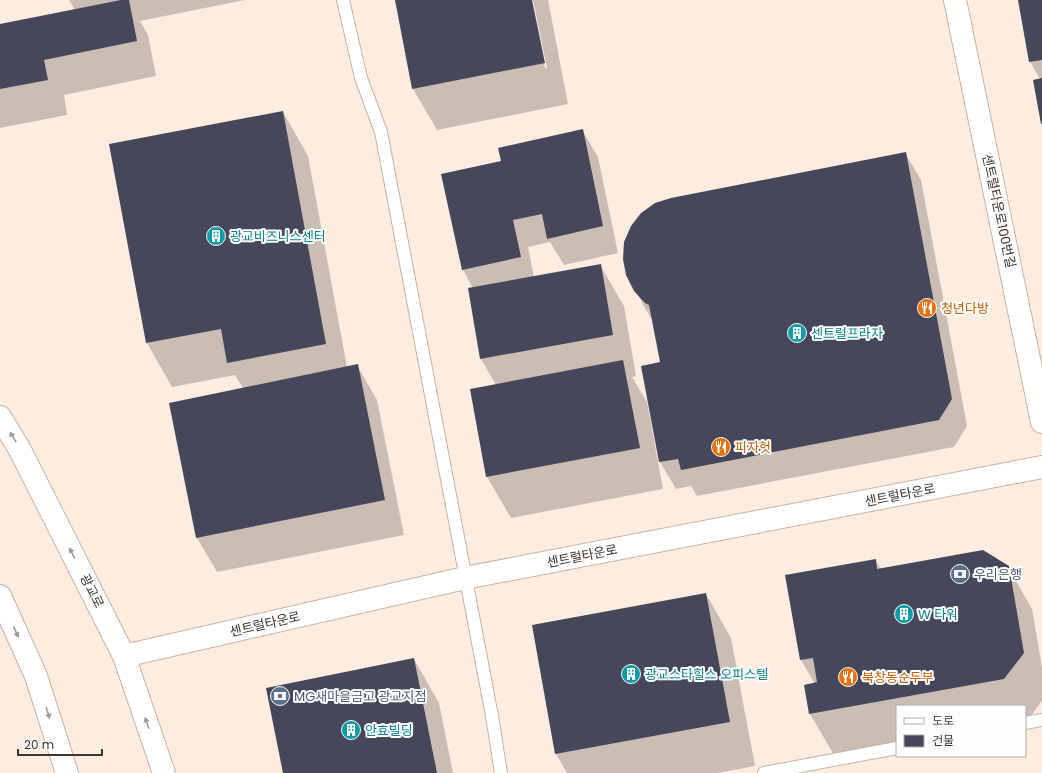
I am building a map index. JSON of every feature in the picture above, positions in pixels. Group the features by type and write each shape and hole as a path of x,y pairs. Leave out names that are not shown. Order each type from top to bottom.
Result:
{"street":[{"name":"센트럴타운로100번길","path":"955,0 1042,422"},
{"name":"광교로","path":"0,418 20,450 124,656 164,773"},
{"name":"센트럴타운로","path":"124,656 465,578 1042,468"},
{"path":"0,596 36,676 67,773"}],"lane":[{"path":"343,0 361,78 381,132 492,716 501,773"},
{"path":"1026,724 1042,720"},
{"path":"764,773 896,748"}],"building":[{"path":"121,0 129,0 137,41 44,60 48,80 0,89 0,24"},
{"path":"395,0 532,0 545,63 412,89"},
{"path":"1018,0 1042,0 1042,60 1029,62"},
{"path":"1042,78 1042,124 1041,124 1033,80"},
{"name":"광교비즈니스센터","path":"283,111 326,344 227,363 221,329 146,343 109,144"},
{"path":"583,129 603,226 547,239 542,214 513,220 521,257 462,270 441,174 501,161 498,148"},
{"name":"센트럴프라자","path":"906,152 952,399 939,420 681,470 678,459 659,462 641,366 660,362 649,305 645,303 634,291 626,275 623,259 624,242 631,226 641,213 655,203 671,198"},
{"path":"601,264 613,335 480,359 468,288"},
{"path":"623,360 640,448 486,477 470,389"},
{"path":"358,364 385,500 196,538 169,403"},
{"name":"W 타워","path":"983,550 1009,566 1024,653 1004,679 809,714 804,685 817,682 813,658 800,660 785,575 876,559 877,569"},
{"name":"광교스타힐스 오피스텔","path":"706,593 730,722 555,754 532,625"},
{"name":"안효빌딩","path":"414,658 437,773 283,773 266,688"}],"place":[{"name":"광교비즈니스센터","path":"216,236"},
{"name":"청년다방","path":"927,308"},
{"name":"센트럴프라자","path":"797,333"},
{"name":"피자헛","path":"721,447"},
{"name":"우리은행","path":"960,574"},
{"name":"W 타워","path":"904,614"},
{"name":"광교스타힐스 오피스텔","path":"631,674"},
{"name":"북창동순두부","path":"848,677"},
{"name":"MG새마을금고 광교지점","path":"280,696"},
{"name":"안효빌딩","path":"351,730"}]}
